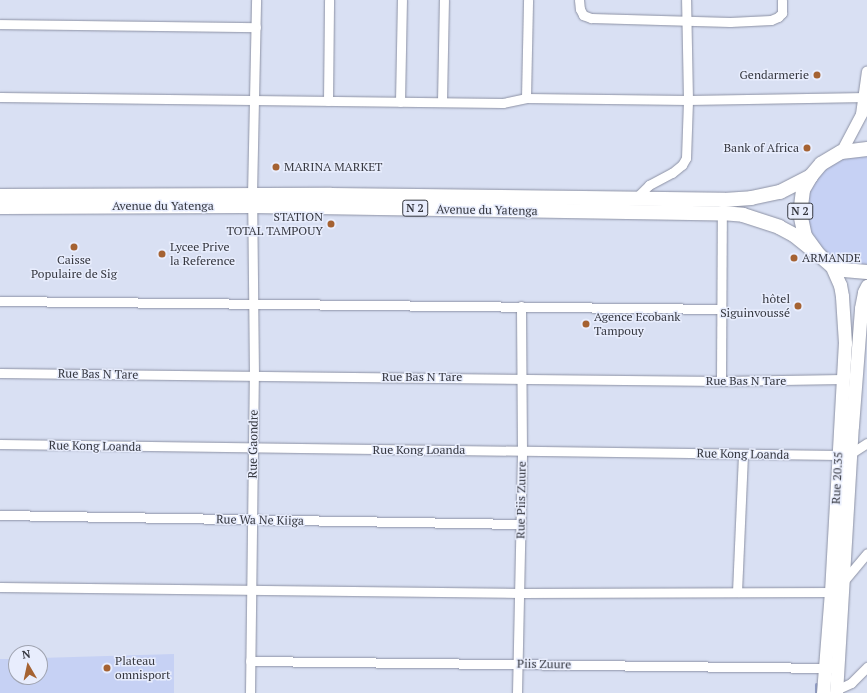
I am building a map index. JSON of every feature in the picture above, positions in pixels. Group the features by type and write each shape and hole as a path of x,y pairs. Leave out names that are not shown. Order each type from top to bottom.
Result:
{"main road":[{"name":"N 2","path":"867,149 841,152 827,159 810,176 801,197 800,221 809,243 819,256 832,265 851,272 867,272"},
{"name":"Avenue du Yatenga","path":"584,205 635,199 724,200 751,198 780,192 794,186 810,176"},
{"name":"Avenue du Yatenga","path":"0,207 252,201 332,194 584,205 722,213 743,215 779,227 794,235 819,256"},
{"name":"Avenue du Yatenga","path":"0,196 252,201"},
{"name":"Rue 20.35","path":"832,265 840,285 844,308 844,455"},
{"name":"Rue 20.35","path":"832,692 831,668 844,455 861,308 864,292 867,286"}],"street":[{"name":"Rue Gaondre","path":"250,693 254,376 252,201 256,0"},
{"path":"328,101 329,0"},
{"path":"400,102 402,0"},
{"path":"442,102 444,0"},
{"path":"526,98 528,0"},
{"path":"579,0 580,9 583,15 591,18 730,22 771,20 778,17 782,13 782,0"},
{"path":"635,199 649,185 672,173 682,165 686,158 688,100 686,0"},
{"path":"0,24 256,27"},
{"path":"841,152 861,114 866,100 867,71"},
{"path":"0,97 503,103 526,98 866,100"},
{"path":"720,381 722,213"},
{"path":"0,301 722,309"},
{"name":"Rue Piis Zuure","path":"517,693 522,451 521,306"},
{"name":"Rue Bas N Tare","path":"0,373 720,381 843,379"},
{"path":"844,455 867,443"},
{"name":"Rue Kong Loanda","path":"0,444 253,449 844,455"},
{"path":"737,592 743,454"},
{"name":"Rue Wa Ne Kiiga","path":"0,515 520,524"},
{"path":"0,587 519,593 737,592 836,588 867,553"},
{"name":"Piis Zuure","path":"250,661 831,668"},
{"path":"832,692 851,682 867,667"}],"shaded area":[{"path":"867,155 867,266 848,264 838,261 825,252 810,231 806,213 810,190 818,176 830,165 847,157"},
{"name":"Plateau omnisport","path":"174,654 174,693 0,693 0,659 8,659 8,685 48,685 48,658"}],"waterway":[{"path":"816,684 816,693"}],"place":[{"name":"Gendarmerie","path":"817,75"},
{"name":"Bank of Africa","path":"807,148"},
{"name":"MARINA MARKET","path":"276,167"},
{"name":"STATION TOTAL TAMPOUY","path":"331,224"},
{"name":"Caisse Populaire de Sig","path":"74,247"},
{"name":"Lycee Prive la Reference","path":"162,254"},
{"name":"ARMANDE","path":"794,258"},
{"name":"hôtel Siguinvoussé","path":"798,306"},
{"name":"Agence Ecobank Tampouy","path":"586,324"},
{"name":"Plateau omnisport","path":"107,668"}]}
